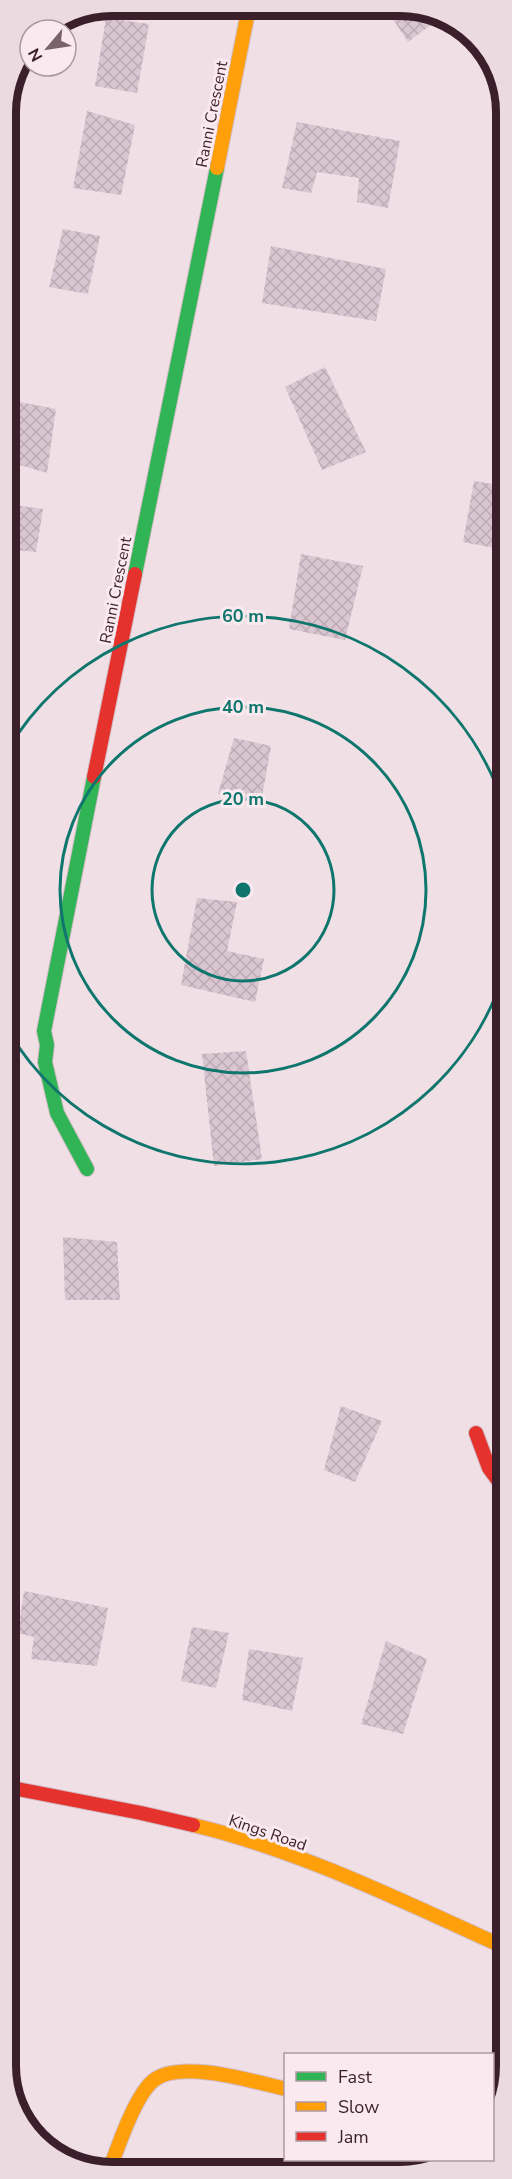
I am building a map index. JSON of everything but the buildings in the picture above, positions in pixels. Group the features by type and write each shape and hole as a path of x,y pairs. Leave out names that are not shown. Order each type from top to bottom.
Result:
{"street":[{"name":"Ranni Crescent","path":"87,1169 57,1113 45,1062 46,1014 247,17"},
{"path":"476,1433 489,1468 495,1477"},
{"name":"Kings Road","path":"16,1789 150,1815 237,1836 371,1887 495,1942"},
{"path":"113,2162 143,2096 152,2081 164,2074 187,2070 200,2071 284,2089"}],"traffic: fast":[{"path":"135,574 217,168"},
{"path":"87,1169 57,1113 45,1062 47,1045 44,1031 94,777"}],"traffic: slow":[{"path":"217,168 247,17"},
{"path":"193,1825 234,1836 313,1863 495,1943"},
{"path":"112,2162 140,2097 154,2080 166,2074 182,2072 219,2074 284,2089"}],"traffic: jam":[{"path":"94,777 135,574"},
{"path":"476,1433 489,1468 495,1477"},
{"path":"16,1789 193,1825"}]}
